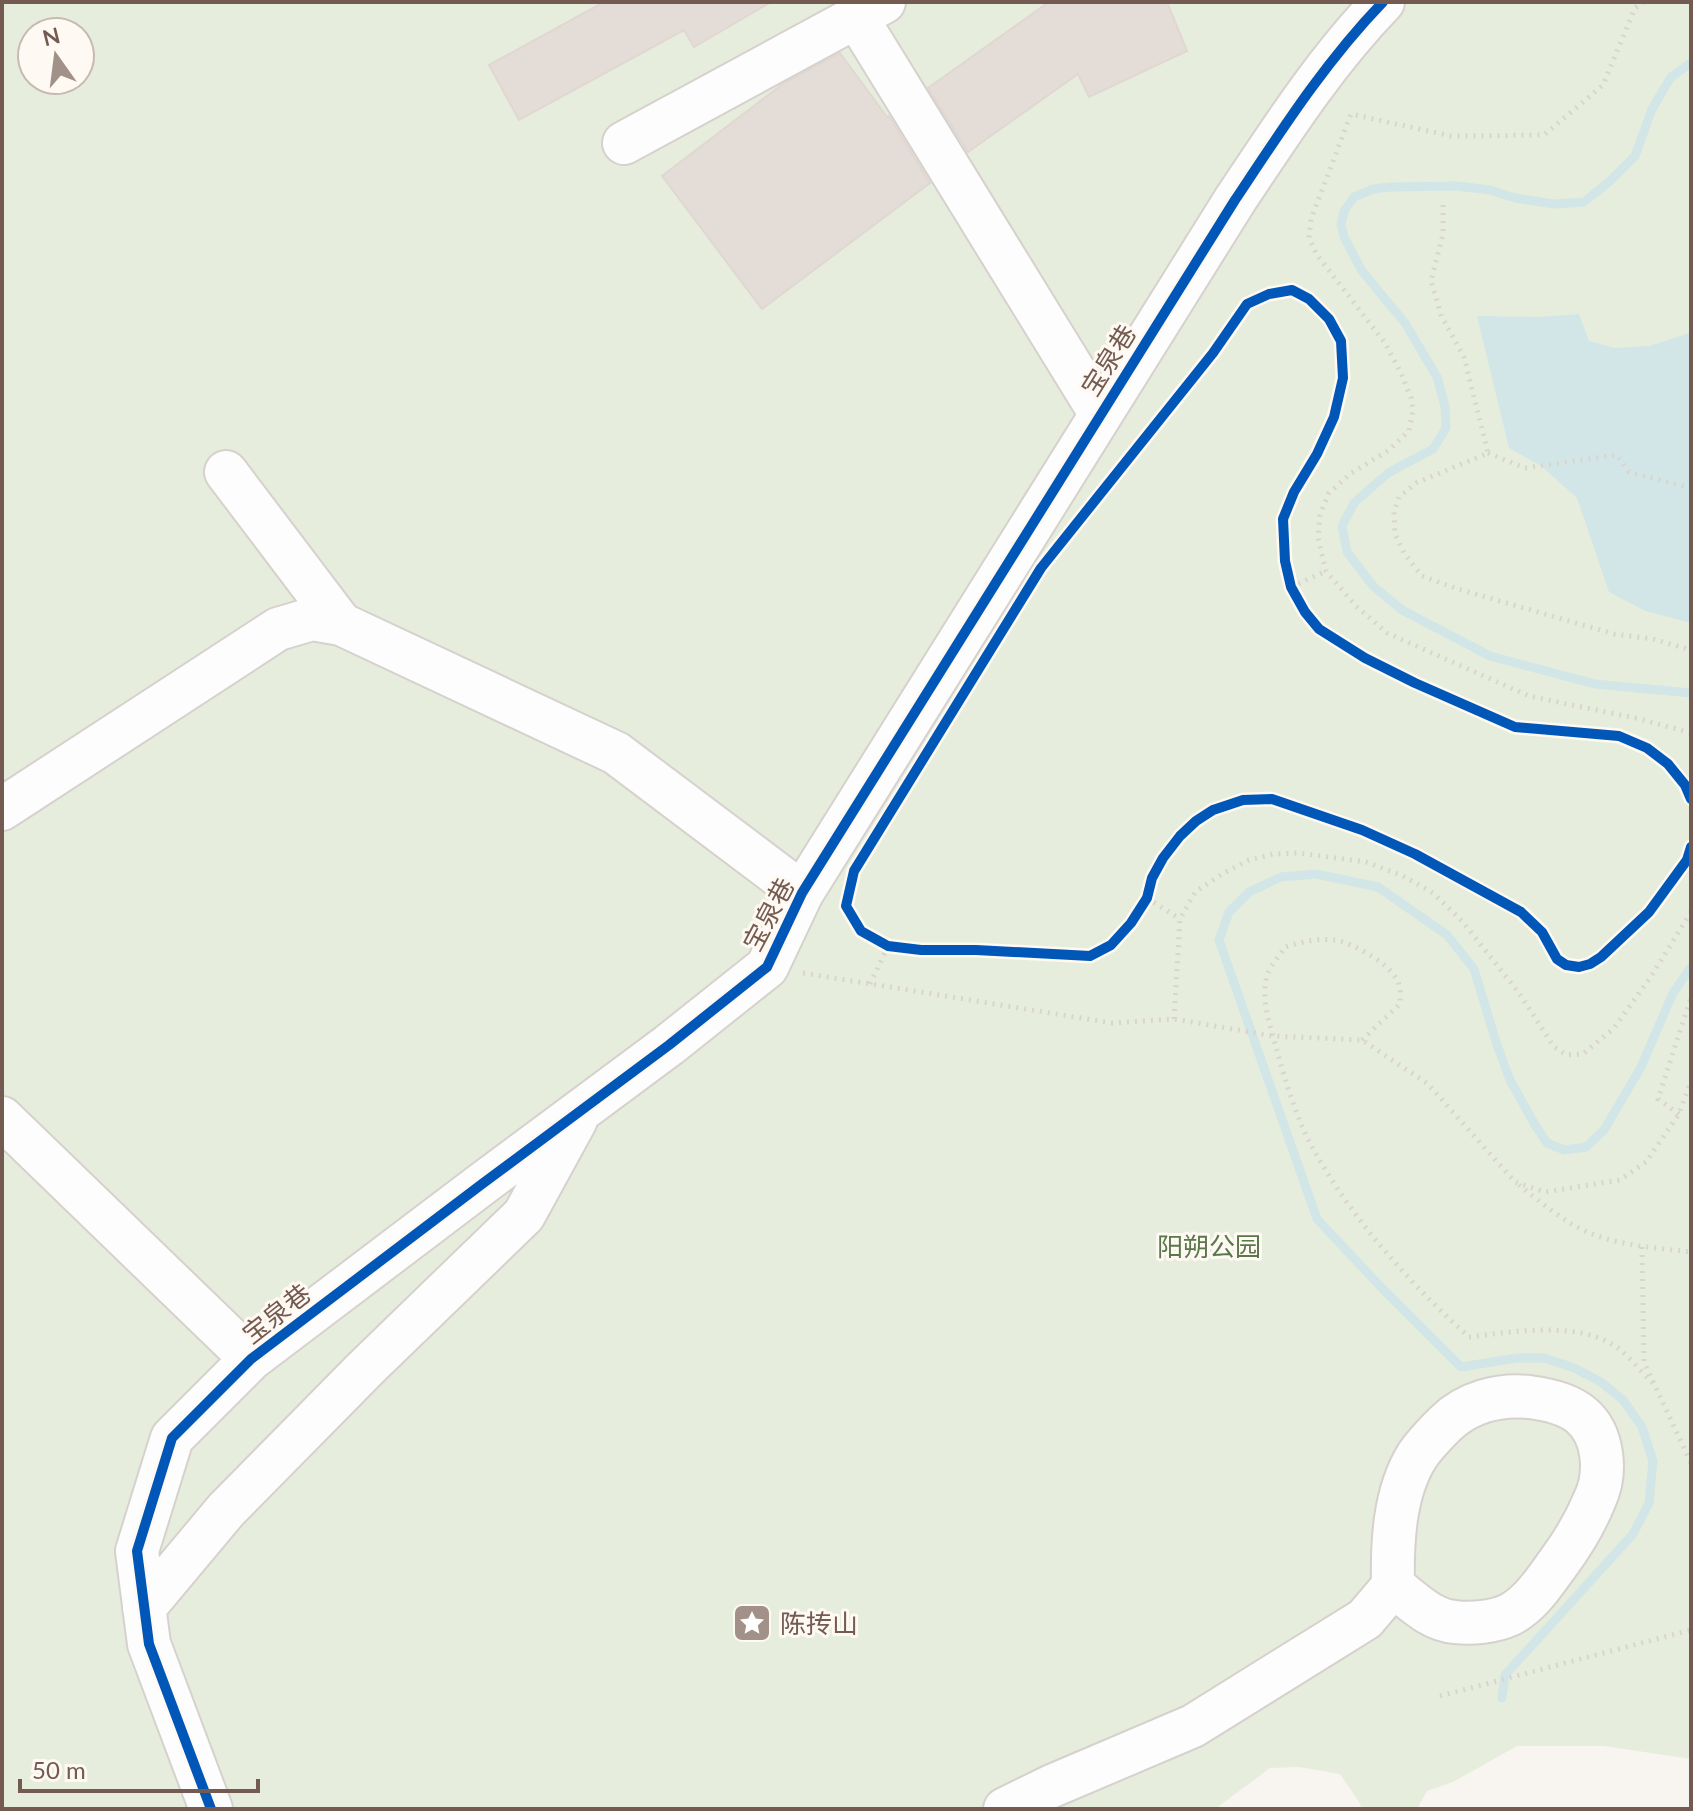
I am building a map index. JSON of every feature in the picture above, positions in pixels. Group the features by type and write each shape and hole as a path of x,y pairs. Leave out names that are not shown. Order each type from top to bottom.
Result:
{"street":[{"name":"宝泉巷","path":"211,1809 149,1644 137,1551 172,1438 251,1359 669,1045 767,967 802,893 1235,200 1296,108 1352,34 1383,2"},
{"path":"624,143 870,10 1100,413"},
{"path":"226,472 341,624"},
{"path":"2,809 278,629 312,619 341,624 616,753 802,893"},
{"path":"144,1608 237,1499 524,1215 581,1110"},
{"path":"2,1118 251,1359"},
{"path":"1005,1809 1193,1726 1365,1619 1393,1586 1392,1548 1407,1476 1417,1456 1454,1415 1488,1400 1510,1395 1539,1398 1580,1414 1596,1434 1602,1456 1597,1497 1568,1550 1536,1594 1509,1615 1478,1623 1453,1622 1433,1617 1393,1586"}],"path":[{"path":"1644,2 1635,8 1603,85 1544,135 1451,136 1351,114 1311,219 1309,238 1317,255 1385,343 1401,373 1413,410 1409,431 1389,450 1350,474 1329,493 1320,515 1318,538 1326,571 1355,605 1387,633 1529,696 1691,733"},
{"path":"1443,205 1443,234 1431,281 1441,315 1464,357 1488,453"},
{"path":"1090,506 1213,353 1247,304 1269,294 1292,290 1309,299 1329,319 1341,341 1343,378 1334,417 1283,519 1285,561 1291,587 1305,612 1319,629 1365,658 1515,727 1619,736 1647,748 1668,764 1685,785 1691,799"},
{"path":"1691,488 1629,472 1617,455 1525,468 1488,453 1416,483 1399,497 1394,512 1395,534 1404,553 1422,576 1614,634 1653,639 1691,650"},
{"path":"1291,587 1326,571"},
{"path":"851,883 846,906 861,931 888,946 1090,956 1111,945 1131,923 1147,898 1152,878 1163,858 1196,821 1213,810 1243,800 1272,799 1362,830 1415,854 1521,912 1542,932 1557,959 1566,965 1579,967 1601,957 1649,912 1687,860 1691,847"},
{"path":"1174,1019 1180,919 1195,892 1249,860 1274,854 1299,853 1366,862 1403,876 1433,893 1462,921 1519,993 1554,1047 1567,1055 1583,1054 1614,1028 1691,912"},
{"path":"1147,898 1180,919"},
{"path":"1362,1040 1400,1004 1399,983 1392,972 1367,952 1337,940 1309,940 1285,947 1268,973 1266,985 1265,997 1273,1036 1292,1102 1309,1141 1343,1199 1437,1308 1469,1337 1529,1330 1560,1330 1593,1336 1614,1345 1653,1383"},
{"path":"870,984 888,946"},
{"path":"767,967 1112,1023 1174,1019 1273,1036 1362,1040 1428,1084 1515,1182 1551,1210 1590,1234 1642,1247 1691,1252"},
{"path":"1679,1114 1658,1099 1691,997"},
{"path":"1515,1182 1545,1192 1620,1180 1646,1162 1679,1114 1691,1081"},
{"path":"1642,1247 1644,1362 1691,1462"},
{"path":"1440,1696 1691,1630"}],"green space":[{"name":"阳朔公园","path":"2,2 1691,2 1691,1759 1604,1746 1517,1746 1453,1782 1427,1791 1417,1809 1362,1809 1340,1774 1299,1767 1270,1768 1215,1809 2,1809"}],"shaded area":[{"path":"1579,314 1589,341 1615,348 1649,346 1691,331 1691,623 1645,611 1609,592 1577,498 1541,466 1509,448 1477,316"}],"building":[{"path":"604,2 771,2 694,47 684,30 519,120 489,65"},
{"path":"1049,2 1167,2 1187,51 1089,97 1078,74 968,152 928,88"},
{"path":"840,53 889,116 930,183 762,309 662,176 784,83"}],"waterway":[{"path":"1691,63 1671,77 1652,109 1635,156 1584,202 1554,204 1456,186 1390,187 1373,189 1354,197 1344,211 1341,225 1362,271 1405,323 1437,377 1445,406 1446,428 1433,449 1388,473 1354,503 1342,526 1347,552 1374,587 1402,610 1490,656 1595,684 1691,693"},
{"path":"1502,1698 1505,1675 1633,1534 1649,1503 1653,1461 1642,1427 1623,1400 1601,1382 1572,1367 1544,1358 1517,1358 1461,1367 1317,1219 1219,940 1229,912 1249,892 1281,877 1316,874 1378,887 1447,935 1474,969 1510,1080 1547,1143 1564,1150 1586,1147 1604,1130 1641,1067 1673,993 1691,967"}],"cycle path":[{"path":"211,1809 149,1644 137,1551 172,1438 251,1359 669,1045 767,967 802,893 1235,200 1323,73 1383,2"},
{"path":"1691,799 1685,785 1668,764 1647,748 1619,736 1515,727 1365,658 1319,629 1305,612 1291,587 1285,561 1283,519 1334,417 1343,378 1341,341 1329,319 1309,299 1292,290 1269,294 1247,304 1213,353 1041,568 854,871 846,906 861,931 888,946 1090,956 1111,945 1131,923 1147,898 1152,878 1163,858 1196,821 1213,810 1243,800 1272,799 1362,830 1415,854 1521,912 1542,932 1557,959 1566,965 1579,967 1601,957 1649,912 1687,860 1691,847"}],"place":[{"name":"陈抟山","path":"752,1623"}]}
